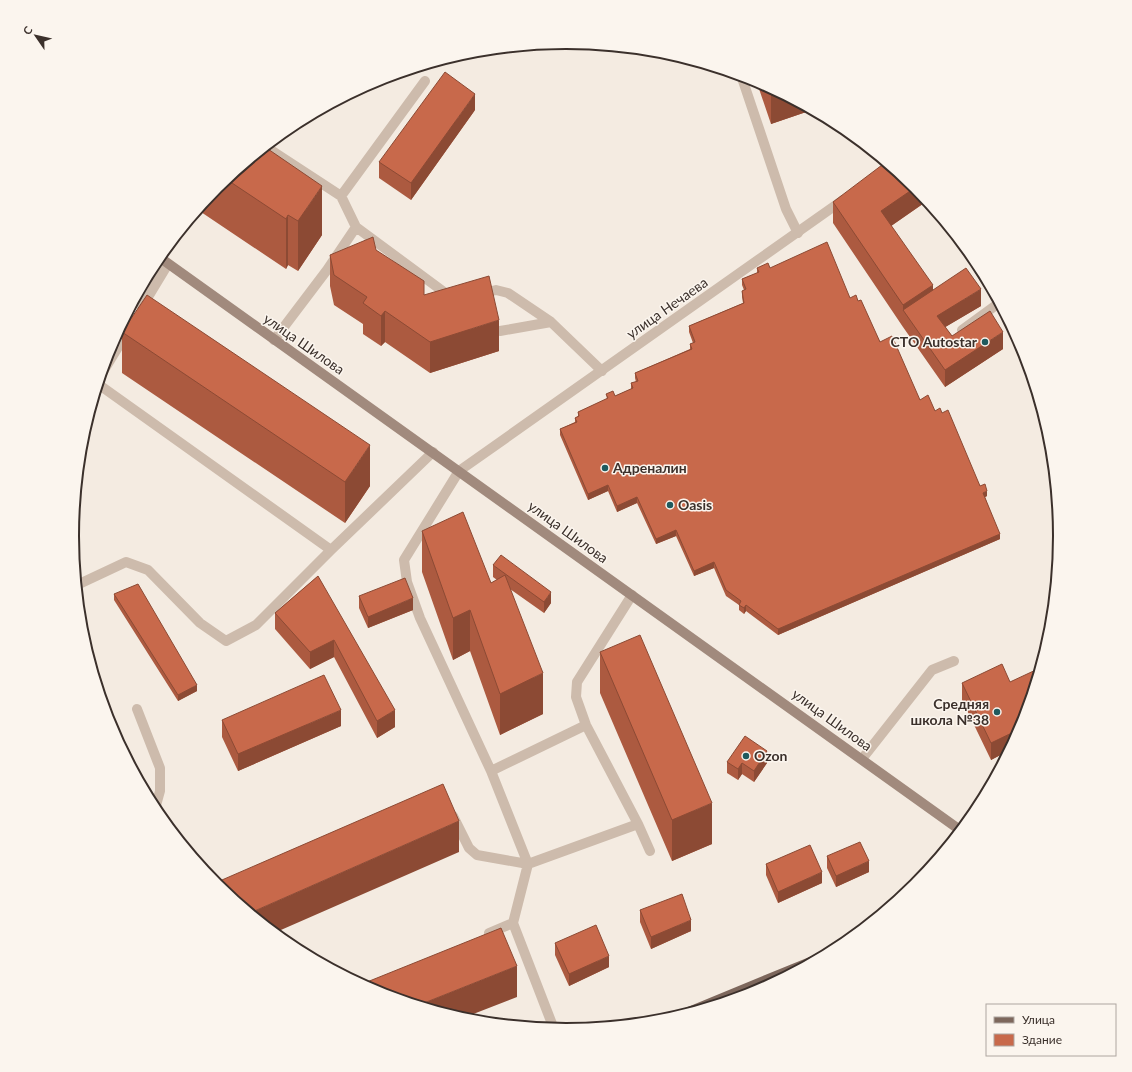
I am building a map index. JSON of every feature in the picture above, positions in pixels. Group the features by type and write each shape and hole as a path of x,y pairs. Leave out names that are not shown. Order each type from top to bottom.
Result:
{"main road":[{"name":"улица Шилова","path":"164,261 956,827"}],"street":[{"path":"341,196 425,81"},
{"path":"744,83 786,209 800,231"},
{"path":"270,150 341,196 356,227 448,296 466,297 496,290 508,293 551,322 602,371"},
{"name":"улица Нечаева","path":"459,471 852,194"},
{"path":"274,340 327,270 356,227"},
{"path":"115,352 168,264"},
{"path":"962,330 995,306"},
{"path":"500,331 551,322"},
{"path":"103,387 331,550"},
{"path":"81,582 126,562 148,570 200,624 226,642 256,625 331,550 433,452"},
{"path":"459,471 404,560 407,582 420,618 491,771 528,864 513,923 552,1023"},
{"path":"632,595 577,682 576,697 586,725 638,824 650,851"},
{"path":"862,759 932,670 954,661"},
{"path":"137,710 160,768 160,791 157,800"},
{"path":"491,771 586,725"},
{"path":"448,806 469,848 477,855 528,864 638,824"},
{"path":"477,939 513,923"}],"building":[{"path":"445,72 475,94 411,183 379,162"},
{"path":"270,150 322,186 298,221 288,215 286,219 232,183"},
{"path":"881,165 887,170 909,191 881,211 933,285 903,305 833,202"},
{"path":"373,237 376,250 424,281 424,295 489,276 499,320 430,342 385,311 381,316 363,303 367,297 334,275 330,255"},
{"path":"827,242 850,298 856,295 858,301 861,300 880,342 892,336 920,400 928,395 935,411 940,408 942,413 948,410 980,486 985,484 987,491 983,493 1000,534 778,629 746,605 744,608 739,605 741,601 726,590 714,562 694,571 676,530 656,539 637,497 617,506 608,485 588,494 560,429 577,422 575,418 579,416 578,412 608,398 606,394 613,391 615,396 633,388 631,383 638,381 635,373 692,349 690,344 695,342 689,326 744,303 742,291 746,289 742,279 759,272 757,268 768,263 770,268"},
{"path":"966,268 981,289 937,316 952,336 990,311 1003,332 945,370 903,310"},
{"path":"147,295 370,445 345,482 124,333 128,323"},
{"path":"463,512 491,583 505,575 543,673 500,694 470,610 453,618 422,531"},
{"path":"501,555 551,592 544,602 493,565"},
{"path":"318,576 395,710 377,721 334,640 310,652 275,613"},
{"path":"405,578 413,598 368,617 359,596"},
{"path":"138,584 197,685 178,695 114,594"},
{"path":"640,635 712,803 672,820 600,652"},
{"name":"Средняя школа №38","path":"1002,664 1010,682 1033,671 1027,693 1011,733 991,743 962,683"},
{"path":"324,675 341,710 238,754 222,720"},
{"path":"745,736 767,751 754,771 742,763 738,769 727,762"},
{"path":"443,784 459,821 256,911 222,880"},
{"path":"860,842 869,861 836,876 827,856"},
{"path":"810,845 822,872 778,892 766,864"},
{"path":"682,894 691,920 651,937 640,910"},
{"path":"596,925 609,956 569,974 555,943"},
{"path":"501,928 517,966 426,1002 409,997 369,981"}],"place":[{"name":"СТО Autostar","path":"985,342"},
{"name":"Адреналин","path":"605,468"},
{"name":"Oasis","path":"670,505"},
{"name":"Средняя школа №38","path":"997,712"},
{"name":"Ozon","path":"746,756"}]}
